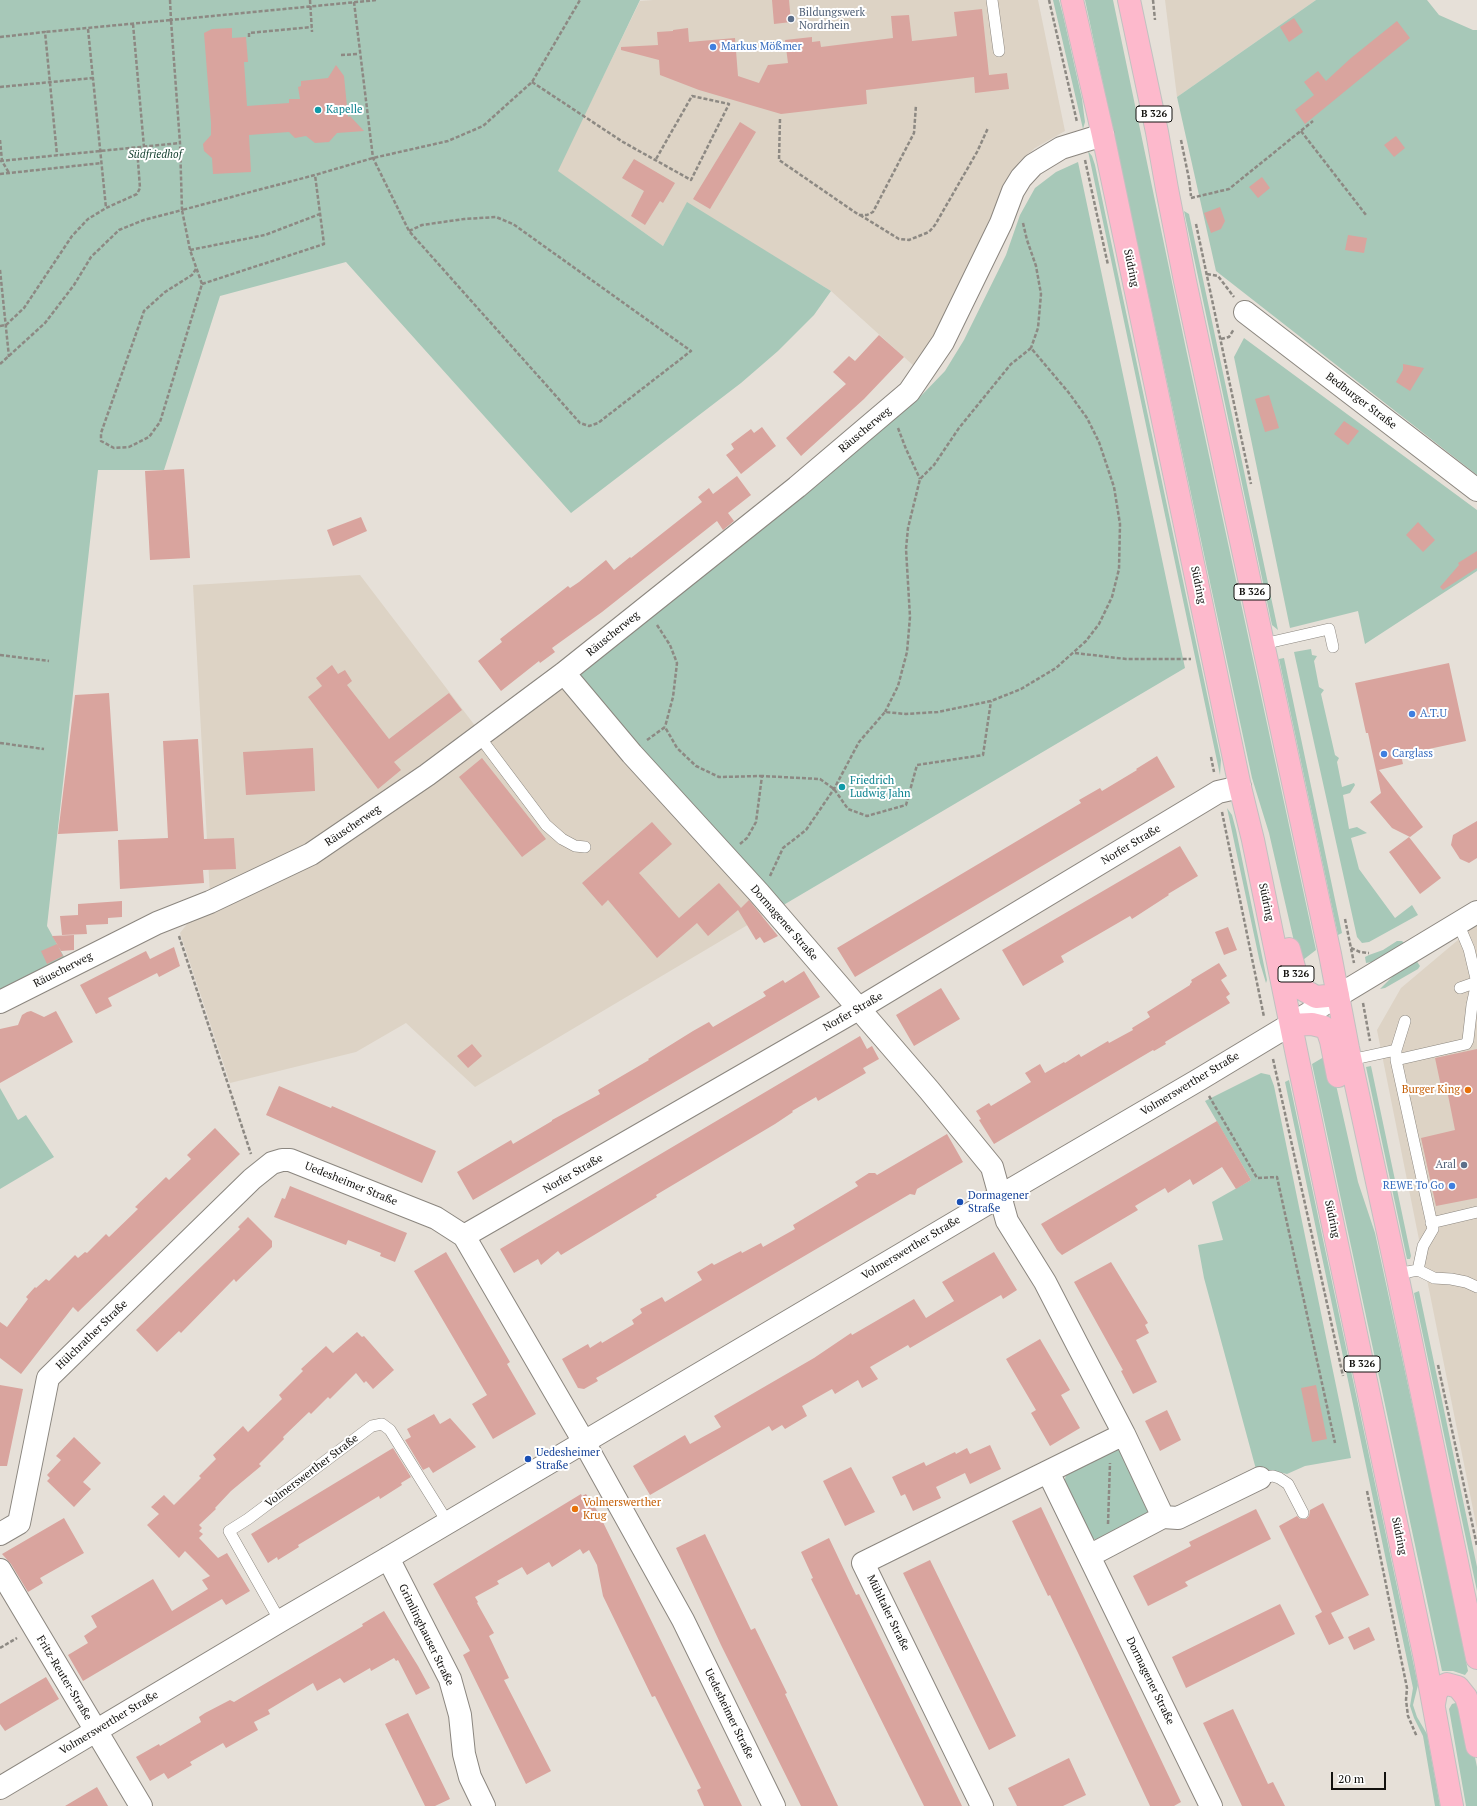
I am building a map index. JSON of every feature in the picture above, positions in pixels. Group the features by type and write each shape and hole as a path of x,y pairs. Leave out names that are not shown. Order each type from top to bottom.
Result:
{"main road":[{"name":"Südring","path":"1072,0 1271,927 1434,1704 1452,1806"},
{"name":"B 326","path":"1129,0 1157,132 1185,281 1338,995 1350,1060 1397,1274 1477,1658"},
{"name":"B 326","path":"1271,927 1288,945 1297,978 1302,989 1316,997 1338,995"},
{"path":"1291,1025 1312,1024 1324,1027 1328,1032 1340,1087 1361,1109"},
{"path":"1434,1704 1436,1693 1440,1687 1447,1684 1458,1687 1466,1697 1469,1706 1477,1746"}],"street":[{"name":"Räuscherweg","path":"0,1002 172,917 210,902 311,854 420,779 564,673 797,487 892,408 909,392 943,342 1001,223 1021,178 1033,166 1061,148 1102,135"},
{"name":"Bedburger Straße","path":"1245,312 1477,490"},
{"name":"Dormagener Straße","path":"564,673 632,754 759,893 992,1167 1007,1221 1045,1282 1117,1437 1163,1517"},
{"name":"Norfer Straße","path":"464,1236 858,1009 1218,792 1240,787"},
{"name":"Volmerswerther Straße","path":"0,1788 280,1620 448,1523 1200,1079 1477,912"},
{"name":"Uedesheimer Straße","path":"258,1175 272,1163 282,1160 290,1160 436,1218 464,1236 584,1442 682,1620 774,1806"},
{"name":"Hülchrather Straße","path":"0,1534 19,1523 48,1378 258,1175"},
{"path":"1048,1472 1117,1437"},
{"name":"Dormagener Straße","path":"1048,1472 1098,1552 1211,1806"},
{"name":"Mühltaler Straße","path":"982,1806 863,1563 1048,1472"},
{"path":"1098,1552 1163,1517 1178,1518 1260,1478"},
{"name":"Grimlinghauser Straße","path":"388,1558 450,1679 460,1714 464,1754 470,1778 484,1806"},
{"name":"Fritz-Reuter-Straße","path":"0,1570 141,1806"}],"lane":[{"path":"992,0 998,51"},
{"path":"1263,644 1329,629 1333,647"},
{"path":"479,736 546,825 562,839 575,846 585,847"},
{"path":"1350,1060 1396,1055 1466,1044 1468,1040 1472,1005 1477,982 1469,949 1458,923"},
{"path":"1460,988 1477,982"},
{"path":"1405,1021 1396,1055 1433,1230 1423,1246 1418,1270"},
{"path":"1431,1223 1477,1212"},
{"path":"1397,1274 1418,1270 1434,1278 1466,1282 1477,1287"},
{"name":"Volmerswerther Straße","path":"280,1620 229,1531 248,1519 372,1426 382,1424 390,1430 448,1523"},
{"path":"1260,1478 1273,1476 1288,1484 1303,1513"}],"path":[{"path":"170,0 180,143 182,210 190,250 202,284 160,422 149,437 129,447 114,448 101,441 101,433 144,311 165,292 192,275 196,269"},
{"path":"310,0 312,32"},
{"path":"0,36 88,29 377,0"},
{"path":"0,364 45,323 74,285 91,257 118,230 144,220 315,175 373,158 448,141 483,126 532,82 580,0"},
{"path":"1153,0 1156,27"},
{"path":"354,2 359,54 373,158 409,231 580,423 589,426 598,423 691,351 513,224 496,217 464,219 422,225 409,231"},
{"path":"133,24 144,147"},
{"path":"249,37 249,33 312,27"},
{"path":"88,29 106,208"},
{"path":"45,32 58,155"},
{"path":"341,56 359,54"},
{"path":"0,87 93,78"},
{"path":"532,82 623,142 656,159 691,180 728,104 692,96 656,159"},
{"path":"859,215 867,215 873,212 914,133 916,106"},
{"path":"780,119 779,160 859,215 899,239 909,240 928,232 935,225 973,159 988,128"},
{"path":"1191,198 1229,189 1314,121"},
{"path":"1301,131 1366,215"},
{"path":"1179,133 1189,179 1192,206"},
{"path":"0,140 1,161 9,173"},
{"path":"1,161 180,143"},
{"path":"0,326 6,325 24,308 72,236 88,219 106,208 137,194 140,188 137,148"},
{"path":"1078,161 1085,159"},
{"path":"0,174 102,163"},
{"path":"202,284 324,244 315,175"},
{"path":"190,250 265,234 320,214"},
{"path":"759,893 765,887 783,848 806,830 834,789 859,742 884,712 898,686 907,652 910,617 906,549 908,528 920,479 934,465 959,428 1011,364 1031,348 1038,328 1041,294 1036,266 1027,240 1023,220"},
{"path":"1196,221 1252,485"},
{"path":"0,270 9,357"},
{"path":"1207,274 1218,276 1245,312"},
{"path":"884,712 906,714 938,712 991,701 1021,689 1056,668 1086,641 1099,624 1112,597 1119,569 1120,524 1114,487 1100,442 1087,418 1069,393 1031,348"},
{"path":"892,408 906,449 920,479"},
{"path":"632,754 665,727 673,698 676,663 670,645 645,608"},
{"path":"1074,652 1126,659 1192,659"},
{"path":"0,655 49,661"},
{"path":"665,727 677,748 696,766 719,777 762,776 820,779 834,789 848,809 867,816 906,805 917,765 983,755 991,701"},
{"path":"0,743 44,749"},
{"path":"726,857 747,838 756,822 762,776"},
{"path":"1344,916 1354,960"},
{"path":"172,917 258,1175"},
{"path":"1272,1056 1343,1381"},
{"path":"1200,1079 1257,1178 1277,1176 1335,1443"},
{"path":"1098,1552 1117,1437"},
{"path":"1366,1488 1407,1688 1406,1700 1408,1716 1418,1739"}],"shaded area":[{"path":"1038,0 1065,131 1035,148 1020,161 1007,180 939,334 915,367 831,291 687,203 663,246 557,171 640,1"},
{"path":"1165,0 1316,0 1177,97"},
{"path":"360,575 476,727 549,691 568,689 766,914 475,1087 406,1023 356,1052 230,1083 180,933 210,895 193,585"},
{"path":"1477,924 1477,1529 1377,1030 1401,988"}],"green space":[{"name":"Südfriedhof","path":"0,0 640,0 558,171 663,246 687,202 831,291 814,315 778,351 741,383 571,513 346,262 220,296 164,470 98,470 47,926 68,964 0,998"},
{"path":"1053,0 1059,0 1063,15 1082,99 1085,122 1083,129"},
{"path":"1085,0 1113,0 1186,349 1316,950 1299,963 1269,833 1252,778"},
{"path":"1316,0 1427,0 1439,15 1473,30 1477,30 1477,475 1216,271 1177,97"},
{"path":"1088,151 1092,156 1095,165 1221,760 1220,775"},
{"path":"1078,162 1185,668 775,910 579,676 917,400 945,371 964,340 1006,255 1020,215 1035,188 1056,172"},
{"path":"1184,211 1189,214 1278,630 1272,625"},
{"path":"1244,338 1477,510 1477,571 1365,644 1358,611 1290,628 1234,357"},
{"path":"1311,649 1312,655 1317,656 1314,661 1319,687 1324,690 1321,694 1335,755 1339,758 1337,762 1342,787 1354,783 1355,785 1350,793 1343,795 1349,829 1357,827 1367,833 1351,838 1359,869 1395,918 1412,905 1418,915 1369,942 1362,943 1357,937 1294,652"},
{"path":"1284,658 1342,933 1338,935 1279,659"},
{"path":"1227,808 1232,815 1236,830 1267,980 1266,983 1260,963"},
{"path":"1397,941 1402,941 1404,943 1372,962 1366,963 1365,957 1383,950"},
{"path":"1416,960 1420,966 1418,969 1385,988 1380,989 1396,973"},
{"path":"1329,1054 1358,1182 1375,1233 1440,1533 1468,1671 1465,1675 1453,1671 1442,1671 1312,1064"},
{"path":"1371,1066 1411,1256 1410,1259 1407,1259 1366,1067"},
{"path":"1261,1073 1270,1075 1274,1086 1351,1458 1305,1466 1287,1474 1270,1470 1257,1473 1204,1278 1198,1245 1223,1240 1212,1202 1251,1180 1205,1101"},
{"path":"1289,1080 1418,1685 1413,1705 1417,1717 1427,1734 1440,1806 1435,1806 1423,1736 1410,1706 1413,1688 1285,1082"},
{"path":"0,1088 18,1120 26,1115 54,1157 0,1189"},
{"path":"1419,1291 1477,1567 1477,1591 1414,1293"},
{"path":"1115,1448 1126,1451 1153,1507 1149,1519 1101,1542 1090,1537 1064,1483 1067,1471"},
{"path":"1459,1702 1465,1709 1477,1767 1477,1806 1466,1806 1449,1709 1452,1704"}],"building":[{"path":"772,0 789,0 791,22 774,24"},
{"path":"982,9 989,75 1007,73 1009,89 975,93 974,77 866,90 867,104 781,114 699,90 660,75 659,60 621,50 621,47 658,45 657,32 688,28 689,42 735,38 738,76 759,83 768,65 788,63 785,40 812,37 812,42 820,41 821,47 893,38 891,16 909,15 912,41 957,36 954,12"},
{"path":"1294,18 1303,32 1289,42 1280,27"},
{"path":"1397,21 1410,38 1305,124 1295,110 1314,95 1304,82 1318,71 1326,81 1351,58"},
{"path":"232,28 232,38 246,37 248,62 244,62 247,106 289,103 289,99 300,99 298,87 301,86 301,81 328,78 336,65 344,76 348,117 350,116 364,131 337,133 329,142 315,143 306,136 295,138 289,132 249,135 251,172 213,174 212,158 204,151 203,144 211,135 204,33 212,29"},
{"path":"740,122 756,132 710,209 693,199"},
{"path":"1396,136 1405,148 1394,157 1384,145"},
{"path":"634,159 675,183 663,203 660,201 645,225 631,216 644,191 622,178"},
{"path":"1262,177 1270,188 1258,198 1249,187"},
{"path":"1220,207 1225,221 1221,229 1211,233 1204,213"},
{"path":"1348,235 1367,238 1364,253 1345,250"},
{"path":"879,335 904,357 864,399 801,456 786,438 846,384 833,372 849,356 855,361"},
{"path":"1403,364 1424,368 1410,391 1396,382 1403,370"},
{"path":"1269,395 1279,428 1265,432 1255,399"},
{"path":"1344,421 1359,431 1348,445 1334,434"},
{"path":"762,427 776,446 741,474 726,455 734,449 731,444 751,429 754,433"},
{"path":"184,469 190,558 150,560 145,471"},
{"path":"737,476 751,495 728,513 734,521 723,530 717,521 602,612 552,648 555,652 540,663 539,661 501,691 478,661 502,642 500,639 568,586 570,588 579,582 606,560 614,570 702,502 698,497 709,488 713,494"},
{"path":"361,517 367,531 333,546 327,530"},
{"path":"1418,522 1435,540 1423,552 1406,535"},
{"path":"1477,551 1477,568 1443,590 1440,587 1459,565 1458,563"},
{"path":"1449,663 1466,741 1401,755 1403,764 1379,770 1423,827 1410,837 1392,828 1370,802 1381,793 1355,683"},
{"path":"332,665 338,674 345,670 352,681 347,685 389,739 449,693 462,710 394,762 401,770 378,789 308,697 322,686 316,678"},
{"path":"109,693 118,831 58,834 75,695"},
{"path":"198,739 204,839 234,838 236,869 203,870 204,883 120,889 118,840 168,838 163,741"},
{"path":"313,748 315,791 246,795 243,752"},
{"path":"1157,756 1175,787 855,977 837,948 1081,803 1079,800 1100,788 1102,791"},
{"path":"482,758 546,839 522,857 459,777"},
{"path":"1477,821 1477,858 1469,863 1460,859 1451,845 1453,835"},
{"path":"652,822 672,844 639,873 679,918 719,883 741,908 749,900 778,936 764,943 760,937 756,940 738,910 708,936 697,923 657,958 608,900 602,906 582,883"},
{"path":"1409,837 1441,878 1420,894 1389,852"},
{"path":"1180,846 1198,876 1168,894 1169,895 1132,919 1130,916 1061,956 1064,962 1023,986 1002,950"},
{"path":"122,901 122,917 108,918 108,924 86,925 87,934 62,935 60,916 78,915 78,904"},
{"path":"1228,927 1237,950 1224,955 1215,932"},
{"path":"74,935 74,950 61,951 52,936"},
{"path":"57,944 63,956 47,964 41,951"},
{"path":"174,947 180,966 159,977 157,973 108,998 112,1006 96,1014 80,985 146,951 150,959"},
{"path":"1219,963 1227,976 1221,980 1230,994 1226,997 1230,1003 1165,1042 1166,1044 1154,1051 1153,1050 994,1144 979,1120 981,1119 976,1111 989,1103 991,1106 1031,1082 1025,1073 1040,1064 1045,1073 1079,1054 1081,1057 1108,1041 1109,1043 1133,1030 1132,1028 1150,1017 1147,1012 1190,985 1192,982 1191,980"},
{"path":"804,971 820,997 473,1200 457,1172 511,1140 513,1144 552,1120 600,1094 598,1090 649,1060 648,1059 693,1031 709,1022 713,1027 766,996 763,992 783,980 785,983"},
{"path":"941,988 960,1019 914,1046 896,1015"},
{"path":"31,1011 44,1017 56,1011 73,1042 0,1083 0,1029 18,1025 22,1015"},
{"path":"860,1036 867,1049 872,1046 879,1059 863,1068 866,1073 818,1101 816,1097 792,1111 793,1112 775,1124 656,1195 657,1197 561,1255 558,1251 541,1265 538,1259 514,1273 500,1249"},
{"path":"472,1044 482,1056 468,1068 457,1056"},
{"path":"1477,1049 1477,1198 1436,1206 1421,1138 1455,1130 1447,1090 1442,1091 1435,1058"},
{"path":"279,1086 331,1108 332,1106 436,1151 422,1183 266,1115"},
{"path":"1217,1121 1251,1180 1236,1189 1222,1167 1193,1185 1190,1179 1168,1193 1165,1188 1135,1206 1138,1210 1062,1255 1057,1250 1041,1224"},
{"path":"215,1128 240,1154 78,1312 73,1307 21,1374 0,1358 0,1322 7,1327 28,1299 26,1297 35,1287 36,1288 46,1279 49,1281 75,1255 78,1258 85,1252 87,1253 106,1234 109,1237 138,1209 135,1207 166,1177 169,1180 191,1159 187,1155"},
{"path":"947,1134 963,1162 917,1189 915,1195 910,1194 596,1378 598,1381 584,1389 578,1388 562,1359 588,1344 590,1348 601,1341 602,1343 634,1324 632,1320 642,1313 640,1309 662,1297 665,1302 702,1280 697,1272 712,1263 714,1265 741,1251 742,1253 761,1243 763,1247 795,1229 793,1225 858,1186 855,1182 869,1173 875,1173 877,1175"},
{"path":"290,1186 407,1233 395,1262 380,1256 381,1253 348,1240 346,1245 274,1217 282,1198 285,1199"},
{"path":"248,1217 272,1241 272,1247 236,1282 234,1279 181,1333 179,1331 157,1352 136,1330 240,1229 238,1227"},
{"path":"446,1252 510,1362 507,1364 536,1414 493,1439 472,1404 487,1395 414,1271"},
{"path":"994,1252 1017,1290 1003,1299 1001,1295 910,1348 908,1345 870,1367 878,1379 862,1388 858,1380 835,1394 832,1389 802,1406 807,1416 785,1429 782,1425 772,1431 769,1426 650,1495 633,1466 685,1435 690,1444 721,1427 714,1416 814,1358 851,1333 852,1335 914,1299 926,1318 954,1301 942,1282"},
{"path":"1111,1262 1148,1323 1145,1325 1149,1333 1136,1340 1157,1382 1133,1394 1121,1371 1123,1370 1074,1282"},
{"path":"357,1332 362,1337 364,1336 394,1370 373,1389 366,1381 364,1383 356,1373 330,1399 328,1397 311,1414 309,1412 283,1437 284,1439 259,1464 261,1466 231,1491 215,1508 216,1509 199,1525 202,1528 199,1531 203,1534 199,1538 218,1558 227,1553 250,1591 226,1605 222,1599 83,1681 68,1655 88,1643 84,1636 97,1627 91,1616 153,1579 172,1611 208,1589 202,1580 210,1576 185,1551 179,1558 147,1525 159,1514 151,1507 164,1495 174,1505 201,1478 199,1476 216,1459 213,1455 243,1426 248,1432 282,1399 279,1395 303,1371 301,1369 326,1346 333,1353"},
{"path":"1040,1339 1070,1390 1061,1395 1080,1428 1050,1446 1031,1413 1036,1410 1006,1359"},
{"path":"0,1385 23,1389 7,1466 0,1466"},
{"path":"1316,1385 1327,1439 1312,1442 1301,1388"},
{"path":"1167,1410 1181,1440 1160,1451 1145,1421"},
{"path":"434,1414 440,1424 450,1418 476,1447 433,1473 429,1467 423,1470 405,1440 411,1437 407,1429"},
{"path":"74,1437 101,1463 83,1482 91,1489 74,1507 47,1481 50,1478 47,1475 61,1460 56,1456"},
{"path":"990,1445 1001,1469 970,1484 965,1473 936,1487 941,1498 913,1511 905,1494 901,1496 892,1477 924,1462 926,1466 967,1448 970,1454"},
{"path":"393,1448 411,1477 401,1483 402,1485 380,1499 379,1496 298,1545 299,1547 278,1560 277,1557 268,1563 251,1534"},
{"path":"851,1467 875,1512 845,1526 823,1481"},
{"path":"581,1494 582,1496 586,1494 598,1512 742,1806 704,1806 697,1790 701,1788 655,1696 652,1697 603,1596 597,1565 589,1550 583,1554 580,1549 552,1567 549,1562 527,1575 522,1567 497,1581 499,1584 475,1597 494,1633 489,1636 509,1678 504,1680 551,1771 526,1784 463,1655 470,1651 433,1584"},
{"path":"1323,1503 1369,1595 1331,1613 1344,1638 1329,1645 1315,1616 1322,1612 1279,1526 1297,1516 1300,1519 1306,1519 1309,1516 1310,1510"},
{"path":"1041,1507 1181,1802 1174,1806 1150,1806 1050,1595 1048,1596 1012,1521"},
{"path":"1256,1509 1271,1539 1185,1582 1188,1586 1148,1606 1133,1576 1191,1546 1189,1542"},
{"path":"64,1518 84,1553 40,1578 43,1583 28,1592 11,1564 2,1554"},
{"path":"705,1534 751,1630 755,1628 787,1693 785,1694 838,1806 801,1806 721,1645 676,1548"},
{"path":"829,1538 856,1595 859,1594 962,1806 924,1806 811,1579 813,1578 801,1552"},
{"path":"930,1560 1016,1736 989,1750 903,1573"},
{"path":"1280,1604 1295,1634 1186,1688 1172,1657"},
{"path":"384,1611 430,1688 416,1695 398,1660 396,1661 394,1658 371,1671 370,1668 344,1683 340,1678 317,1691 313,1683 268,1710 270,1714 254,1722 258,1730 226,1748 223,1743 190,1762 192,1765 168,1779 164,1773 150,1781 136,1757 159,1744 160,1746 201,1722 199,1717 205,1713 230,1700 234,1702 363,1626 362,1624"},
{"path":"1369,1627 1375,1640 1354,1650 1348,1637"},
{"path":"46,1677 59,1699 5,1731 0,1724 0,1704"},
{"path":"1233,1709 1268,1784 1273,1782 1285,1806 1242,1806 1203,1723"},
{"path":"408,1713 450,1799 435,1806 425,1806 385,1724"},
{"path":"1069,1758 1086,1795 1063,1806 1017,1806 1008,1788"},
{"path":"97,1787 108,1806 65,1806"}],"place":[{"name":"Bildungswerk Nordrhein","path":"791,19"},
{"name":"Markus Mößmer","path":"713,47"},
{"name":"Kapelle","path":"318,110"},
{"name":"A.T.U","path":"1412,714"},
{"name":"Carglass","path":"1384,754"},
{"name":"Friedrich Ludwig Jahn","path":"842,787"},
{"name":"Burger King","path":"1468,1090"},
{"name":"Aral","path":"1464,1165"},
{"name":"REWE To Go","path":"1452,1186"},
{"name":"Dormagener Straße","path":"960,1202"},
{"name":"Uedesheimer Straße","path":"528,1459"},
{"name":"Volmerswerther Krug","path":"575,1509"}]}
